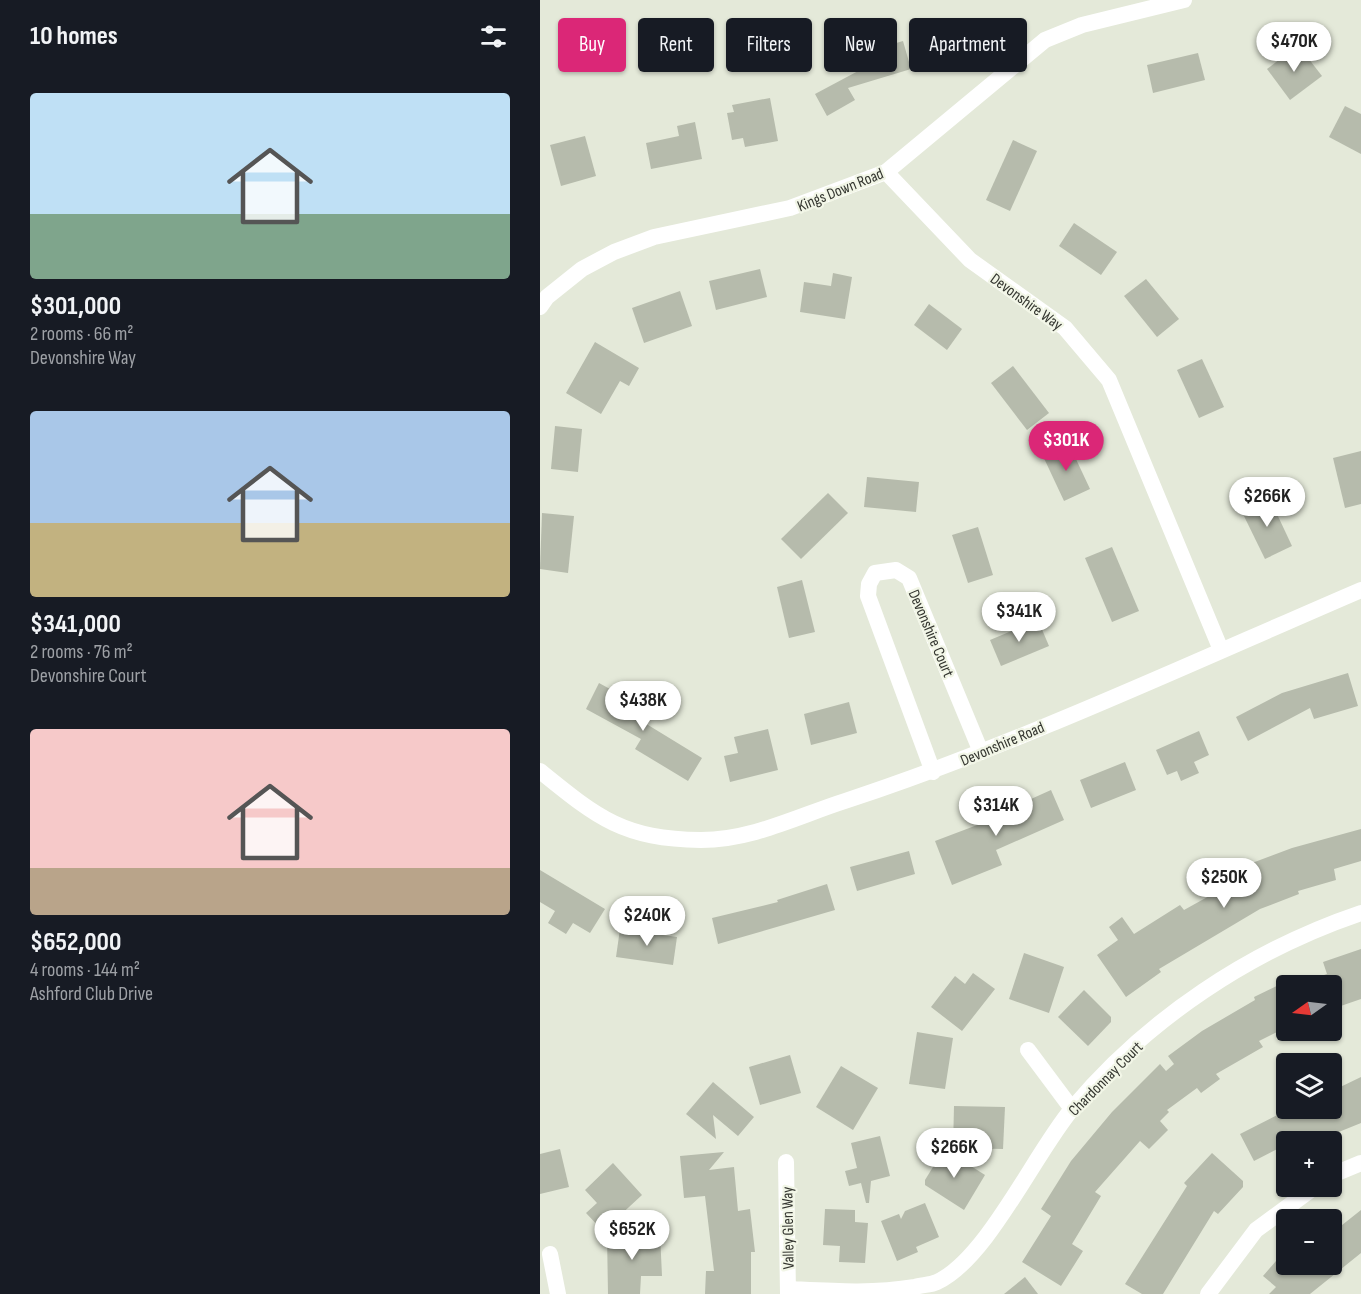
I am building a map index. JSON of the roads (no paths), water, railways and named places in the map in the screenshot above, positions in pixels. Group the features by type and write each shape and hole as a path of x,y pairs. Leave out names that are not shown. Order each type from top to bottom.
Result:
{"street":[{"name":"Kings Down Road","path":"540,307 547,297 582,269 614,252 654,237 790,208 886,172 1045,40 1082,25 1184,0"},
{"name":"Devonshire Way","path":"886,172 970,260 1065,328 1109,380 1221,650"},
{"name":"Devonshire Court","path":"933,772 868,596 869,584 875,573 896,570 909,578 981,752"},
{"name":"Devonshire Road","path":"540,771 590,811 627,831 703,840 753,834 933,772 1361,590"},
{"name":"Chardonnay Court","path":"788,1291 882,1293 936,1282 971,1257 1072,1109 1128,1052 1206,988 1312,930 1361,913"},
{"path":"1028,1050 1072,1109"},
{"name":"Valley Glen Way","path":"786,1162 788,1291"},
{"path":"1342,1171 1361,1163"},
{"path":"1208,1294 1256,1230 1301,1197"},
{"path":"550,1254 558,1294"}]}
